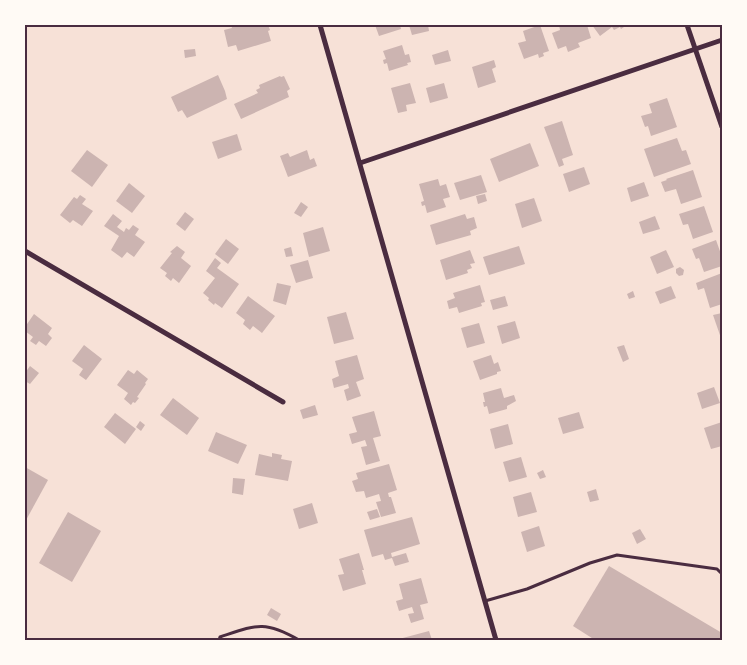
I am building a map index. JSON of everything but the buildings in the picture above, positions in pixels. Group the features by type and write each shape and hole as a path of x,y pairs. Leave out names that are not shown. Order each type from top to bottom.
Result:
{"street":[{"path":"320,25 496,640"},
{"path":"687,25 722,127"},
{"path":"360,164 722,40"},
{"path":"25,251 284,402"}],"lane":[{"path":"485,601 527,589 590,563 617,555 717,569 722,574"},
{"path":"219,640 220,637 256,625 281,630 299,640"}]}
